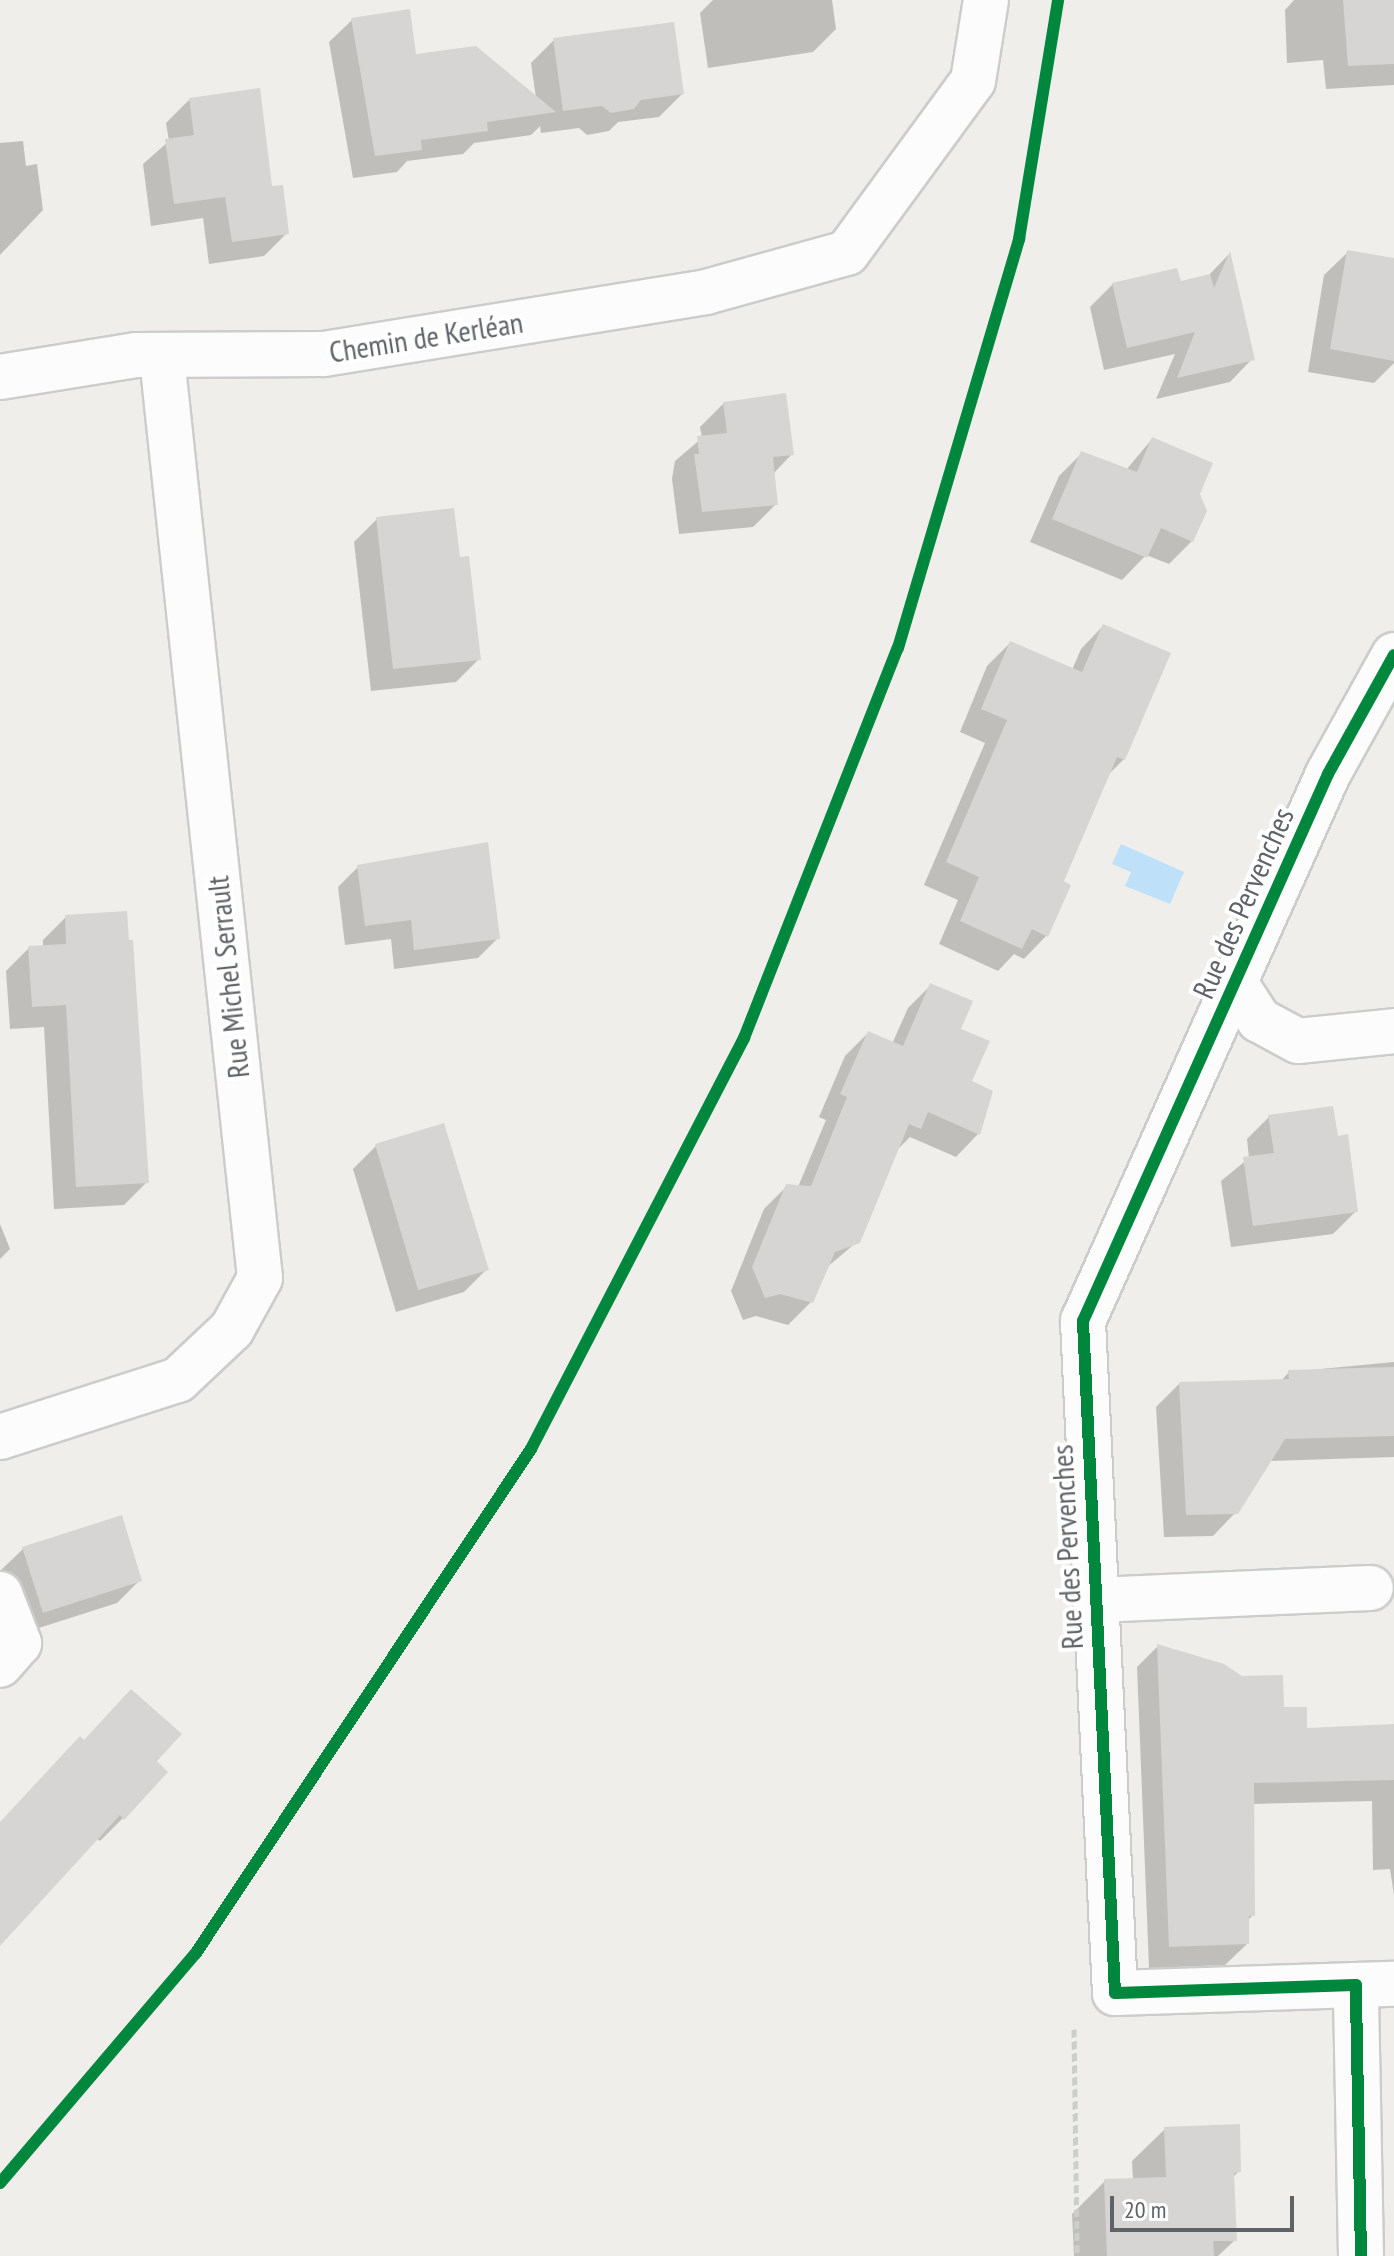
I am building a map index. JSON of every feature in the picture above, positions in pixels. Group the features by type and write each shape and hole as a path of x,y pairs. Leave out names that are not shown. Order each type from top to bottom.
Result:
{"street":[{"name":"Chemin de Kerléan","path":"0,377 136,355 162,358 324,354 706,292 847,253 973,81 986,0"},
{"name":"Rue Michel Serrault","path":"0,1437 178,1380 232,1329 260,1278 162,358"},
{"name":"Rue des Pervenches","path":"1115,1993 1083,1321 1328,774 1394,655"},
{"path":"1236,984 1259,1020 1298,1041 1394,1031"},
{"name":"Rue des Pervenches","path":"1095,1600 1371,1588"},
{"path":"0,1594 19,1643 0,1665"},
{"path":"1115,1993 1375,1984 1361,2256"}],"path":[{"path":"1077,2256 1073,1997 1115,1993"}],"water":[{"path":"1121,844 1184,872 1170,904 1125,886 1131,872 1112,864"}],"building":[{"path":"1343,0 1394,0 1394,64 1348,66"},
{"path":"410,9 416,54 476,46 556,112 487,122 488,131 421,140 422,150 375,156 351,18"},
{"path":"674,22 684,94 641,100 634,109 611,113 602,106 563,111 553,38"},
{"path":"260,88 272,186 283,185 289,234 232,242 225,197 174,204 165,139 194,135 189,98"},
{"path":"1347,250 1394,258 1394,361 1330,349"},
{"path":"1230,251 1255,360 1177,378 1195,332 1127,348 1112,283 1177,268 1181,281 1210,274 1214,288"},
{"path":"786,393 794,455 773,457 778,505 702,512 694,454 699,454 697,436 727,433 723,402"},
{"path":"1152,437 1213,463 1200,494 1207,511 1193,542 1161,528 1147,558 1052,519 1081,451 1137,472"},
{"path":"454,508 460,557 469,556 481,660 393,669 376,517"},
{"path":"1103,624 1171,653 1125,760 1117,757 1064,881 1071,885 1048,937 1032,929 1022,949 960,921 979,877 946,862 1007,720 981,709 1010,641 1082,672"},
{"path":"488,842 500,939 414,950 411,920 365,926 357,865"},
{"path":"127,911 129,940 133,940 149,1183 76,1187 66,1005 32,1007 28,946 66,944 65,915"},
{"path":"930,983 973,1001 961,1029 990,1041 972,1081 993,1091 980,1135 928,1112 921,1129 909,1124 860,1243 835,1252 813,1303 780,1294 765,1298 752,1267 786,1184 811,1186 847,1097 840,1094 868,1031 903,1046"},
{"path":"1333,1106 1338,1136 1348,1134 1358,1212 1253,1226 1243,1157 1274,1153 1268,1115"},
{"path":"444,1123 489,1270 418,1290 375,1144"},
{"path":"1394,1367 1394,1436 1285,1439 1238,1514 1186,1515 1179,1382 1289,1379 1288,1370"},
{"path":"122,1515 142,1581 43,1613 22,1547"},
{"path":"1157,1644 1224,1664 1242,1676 1283,1675 1284,1707 1307,1707 1307,1728 1394,1724 1394,1780 1254,1783 1255,1916 1249,1916 1249,1944 1169,1947"},
{"path":"131,1689 182,1734 157,1761 168,1772 124,1820 120,1815 0,1946 0,1822 80,1736 84,1740"},
{"path":"1240,2124 1241,2172 1234,2173 1237,2241 1213,2241 1214,2256 1107,2256 1104,2179 1166,2177 1164,2127"}],"cycle path":[{"path":"0,2183 196,1953 531,1449 744,1038 898,648 1019,239 1058,0"},
{"path":"1361,2256 1356,1985 1115,1993 1083,1321 1328,774 1394,655"}]}
